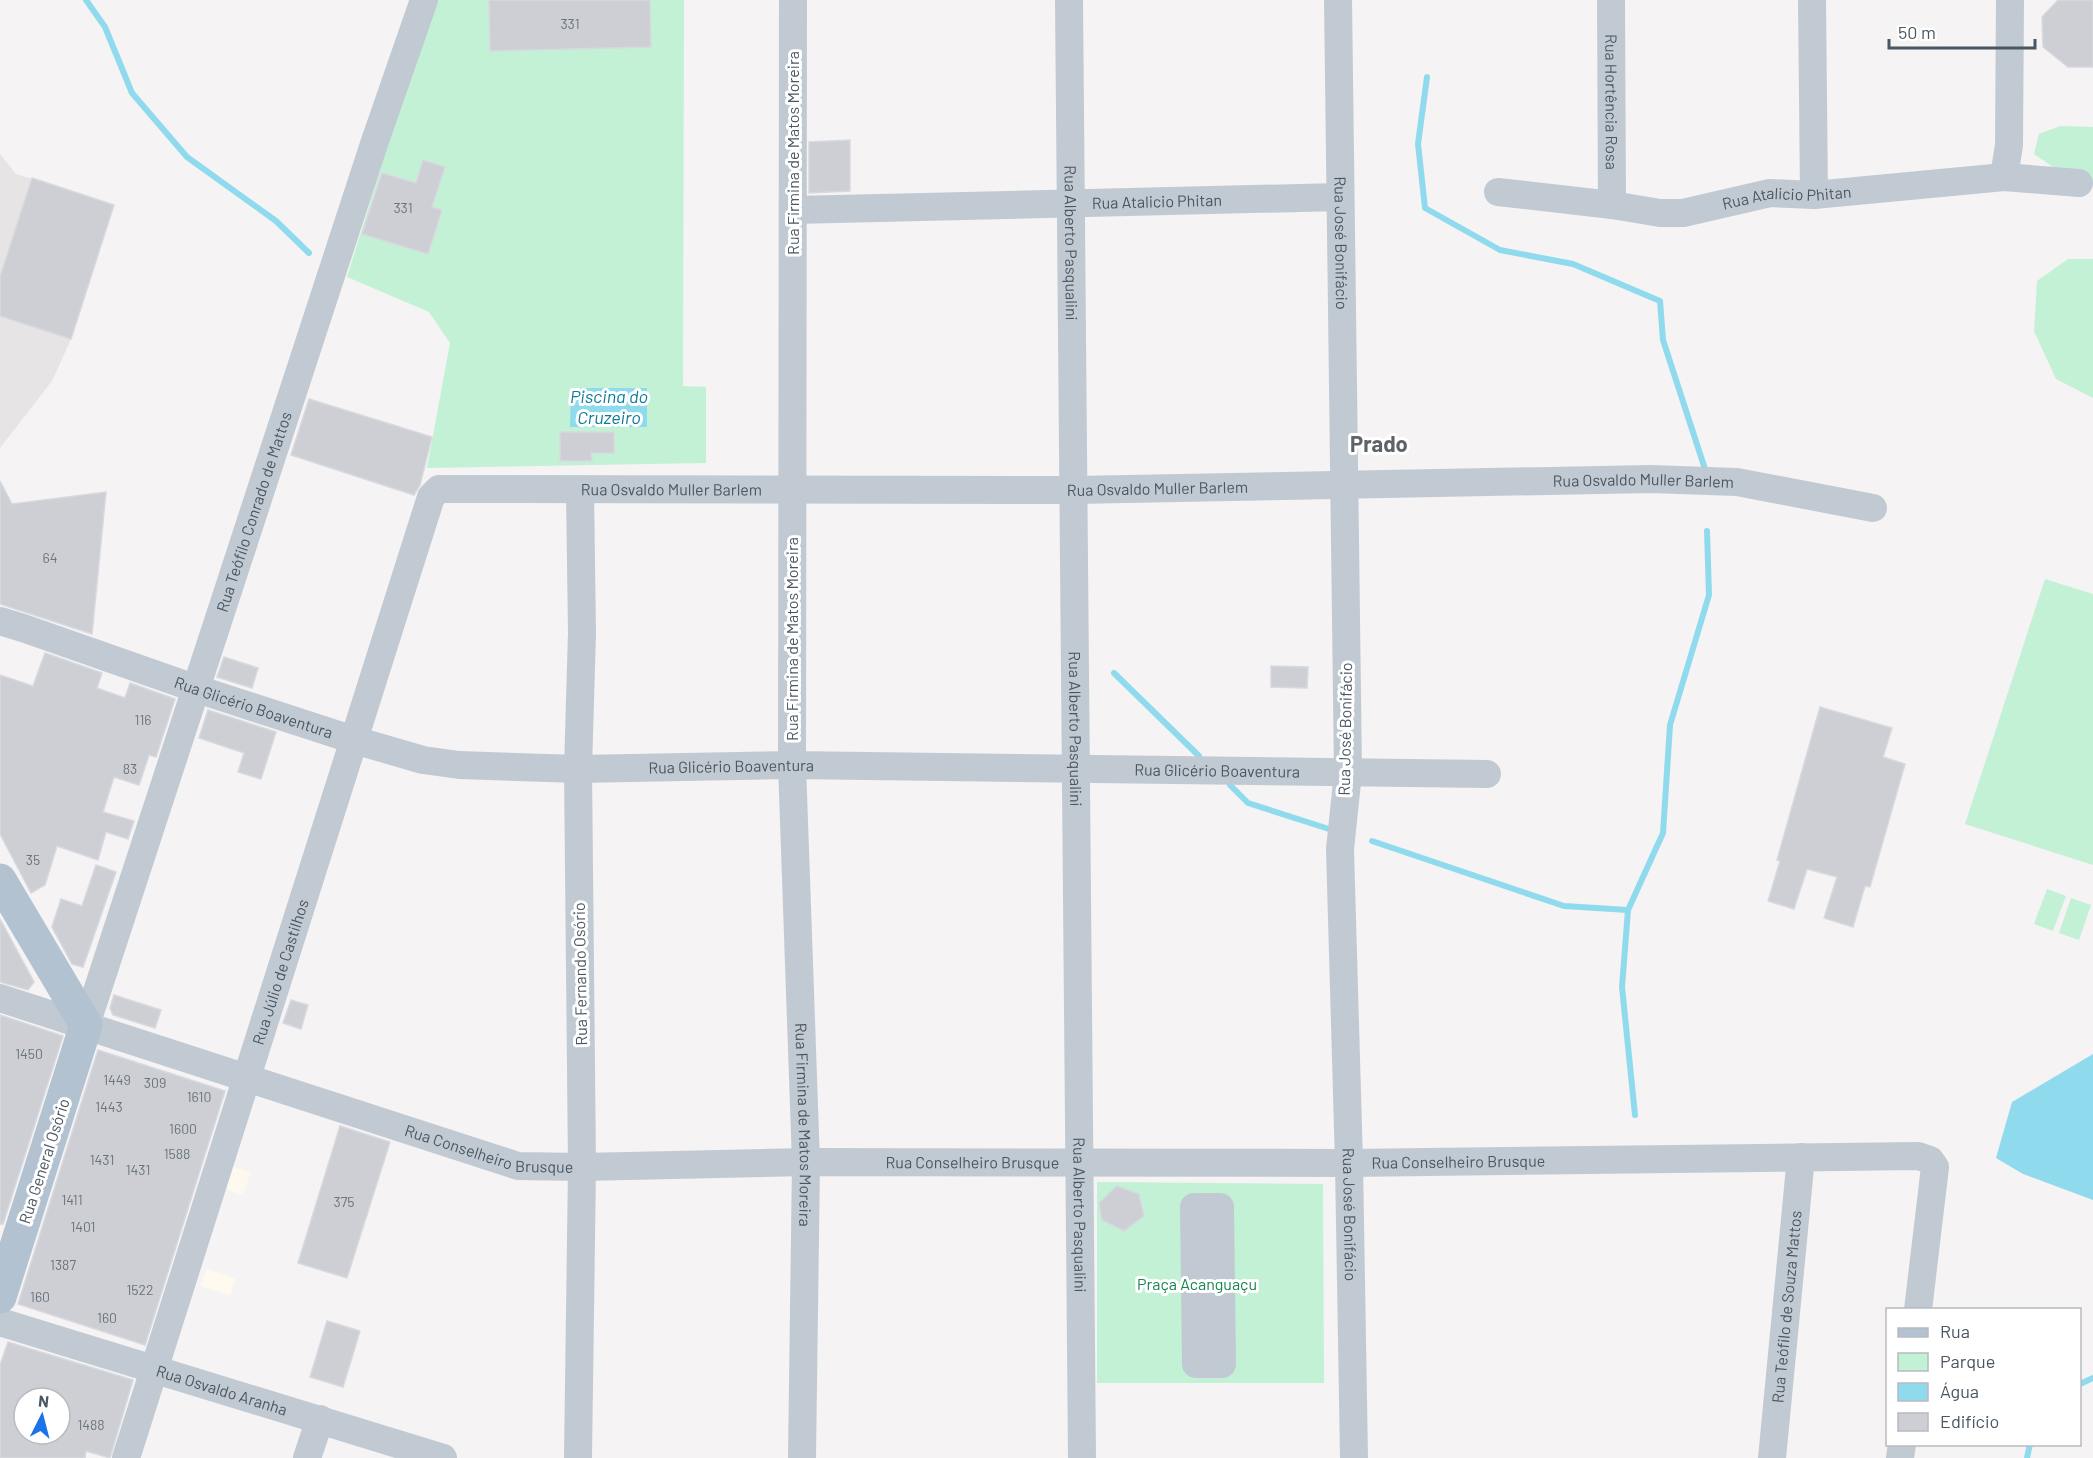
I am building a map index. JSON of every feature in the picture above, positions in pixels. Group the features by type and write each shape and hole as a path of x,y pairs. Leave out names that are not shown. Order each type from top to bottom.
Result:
{"main road":[{"path":"0,880 86,1025"},
{"name":"Rua General Osório","path":"0,1297 86,1025"}],"street":[{"name":"Rua Teófilo Conrado de Mattos","path":"86,1025 375,141 424,0"},
{"name":"Rua Firmina de Matos Moreira","path":"793,0 792,765 806,1162 802,1458"},
{"name":"Rua Alberto Pasqualini","path":"1069,0 1082,1458"},
{"name":"Rua José Bonifácio","path":"1338,0 1348,773 1341,849 1354,1458"},
{"name":"Rua Hortência Rosa","path":"1611,0 1612,205"},
{"path":"1812,0 1814,195"},
{"path":"2004,177 2009,145 2010,0"},
{"name":"Rua Atalicio Phitan","path":"1498,192 1660,213 1683,213 1770,193 1814,195 2004,177 2079,183"},
{"name":"Rua Atalicio Phitan","path":"794,210 1340,196"},
{"name":"Rua Osvaldo Muller Barlem","path":"439,489 1074,490 1650,479 1737,482 1873,508"},
{"name":"Rua Júlio de Castilhos","path":"126,1458 432,497 439,489"},
{"name":"Rua Fernando Osório","path":"578,1458 582,1167 578,769 582,633 580,491"},
{"name":"Rua Glicério Boaventura","path":"0,621 354,740 423,759 459,765 578,769 792,765 1487,774"},
{"name":"Rua Conselheiro Brusque","path":"0,998 518,1166 582,1167 806,1162 1349,1162 1918,1156 1930,1160 1935,1167 1918,1308"},
{"name":"Rua Teófilo de Souza Mattos","path":"1772,1458 1801,1156"},
{"path":"1208,1258 1208,1289"},
{"name":"Rua Osvaldo Aranha","path":"0,1322 443,1458"},
{"path":"307,1458 320,1419"}],"shaded area":[{"path":"0,154 16,174 114,205 71,339 52,381 0,448"},
{"path":"231,1166 251,1172 243,1195 224,1189"},
{"path":"206,1269 236,1278 230,1296 200,1286"}],"green space":[{"path":"433,0 684,0 683,386 706,387 706,463 427,468 450,343 429,312 347,277"},
{"path":"2060,126 2093,127 2093,181 2059,171 2034,154 2039,134"},
{"path":"2068,259 2093,259 2093,398 2056,379 2034,331 2037,281"},
{"path":"2045,579 2093,594 2093,865 1965,824"},
{"path":"2047,889 2066,896 2053,931 2034,924"},
{"path":"2071,898 2091,905 2079,940 2059,933"},
{"name":"Praça Acanguaçu","path":"1097,1182 1323,1184 1324,1383 1097,1383"}],"water":[{"name":"Piscina do Cruzeiro","path":"571,388 647,388 647,427 570,427"},
{"path":"2093,1054 2093,1200 2023,1174 1996,1158 2012,1102"}],"building":[{"path":"489,0 650,0 651,47 490,51"},
{"path":"2058,0 2093,0 2093,67 2068,67 2043,47 2042,17"},
{"path":"850,140 850,191 809,193 809,142"},
{"path":"423,160 445,167 432,207 442,210 428,254 362,234 382,173 416,183"},
{"path":"32,178 114,205 71,339 0,316 0,277"},
{"path":"309,399 432,437 420,485 414,495 291,455"},
{"path":"560,432 614,432 614,453 591,453 592,461 560,461"},
{"path":"0,481 12,504 106,492 92,634 0,604"},
{"path":"45,653 102,673 97,688 125,698 130,683 175,699 156,757 149,755 139,785 114,777 103,812 134,821 128,839 106,832 98,860 57,846 45,885 31,893 0,834 0,675 33,686"},
{"path":"224,657 258,668 252,688 217,677"},
{"path":"1271,666 1308,667 1307,688 1271,687"},
{"path":"1820,707 1892,728 1883,757 1905,764 1870,887 1865,886 1853,927 1824,918 1837,877 1807,869 1794,909 1768,901 1780,861 1777,860"},
{"path":"208,710 276,732 261,779 238,772 244,753 199,738"},
{"path":"96,865 116,872 83,967 72,964 52,927 61,899 82,906"},
{"path":"0,919 34,982 28,990 0,982"},
{"path":"114,995 161,1010 155,1028 113,1015 110,1008"},
{"path":"291,1000 308,1005 301,1029 283,1023"},
{"path":"0,1015 63,1036 3,1224 0,1224"},
{"path":"98,1050 225,1091 145,1345 18,1304"},
{"path":"340,1126 390,1142 347,1278 298,1263"},
{"path":"1117,1186 1139,1194 1144,1216 1124,1231 1102,1220 1099,1203"},
{"path":"327,1321 360,1331 343,1387 310,1377"},
{"path":"8,1342 133,1380 110,1458 86,1451 85,1458 0,1458 0,1365"}],"waterway":[{"path":"86,0 105,27 132,93 187,157 276,221 309,253"},
{"path":"1427,77 1418,144 1425,208 1500,250 1573,264 1660,301 1663,340 1704,466"},
{"path":"1635,1115 1622,987 1628,910 1663,833 1670,725 1709,595 1707,531"},
{"path":"1114,673 1199,756"},
{"path":"1230,785 1248,803 1329,829"},
{"path":"1372,841 1564,906 1628,910"},
{"path":"2081,1384 2093,1378"},
{"path":"2027,1458 2030,1446"}],"district":[{"name":"Prado","path":"1379,444"}]}
